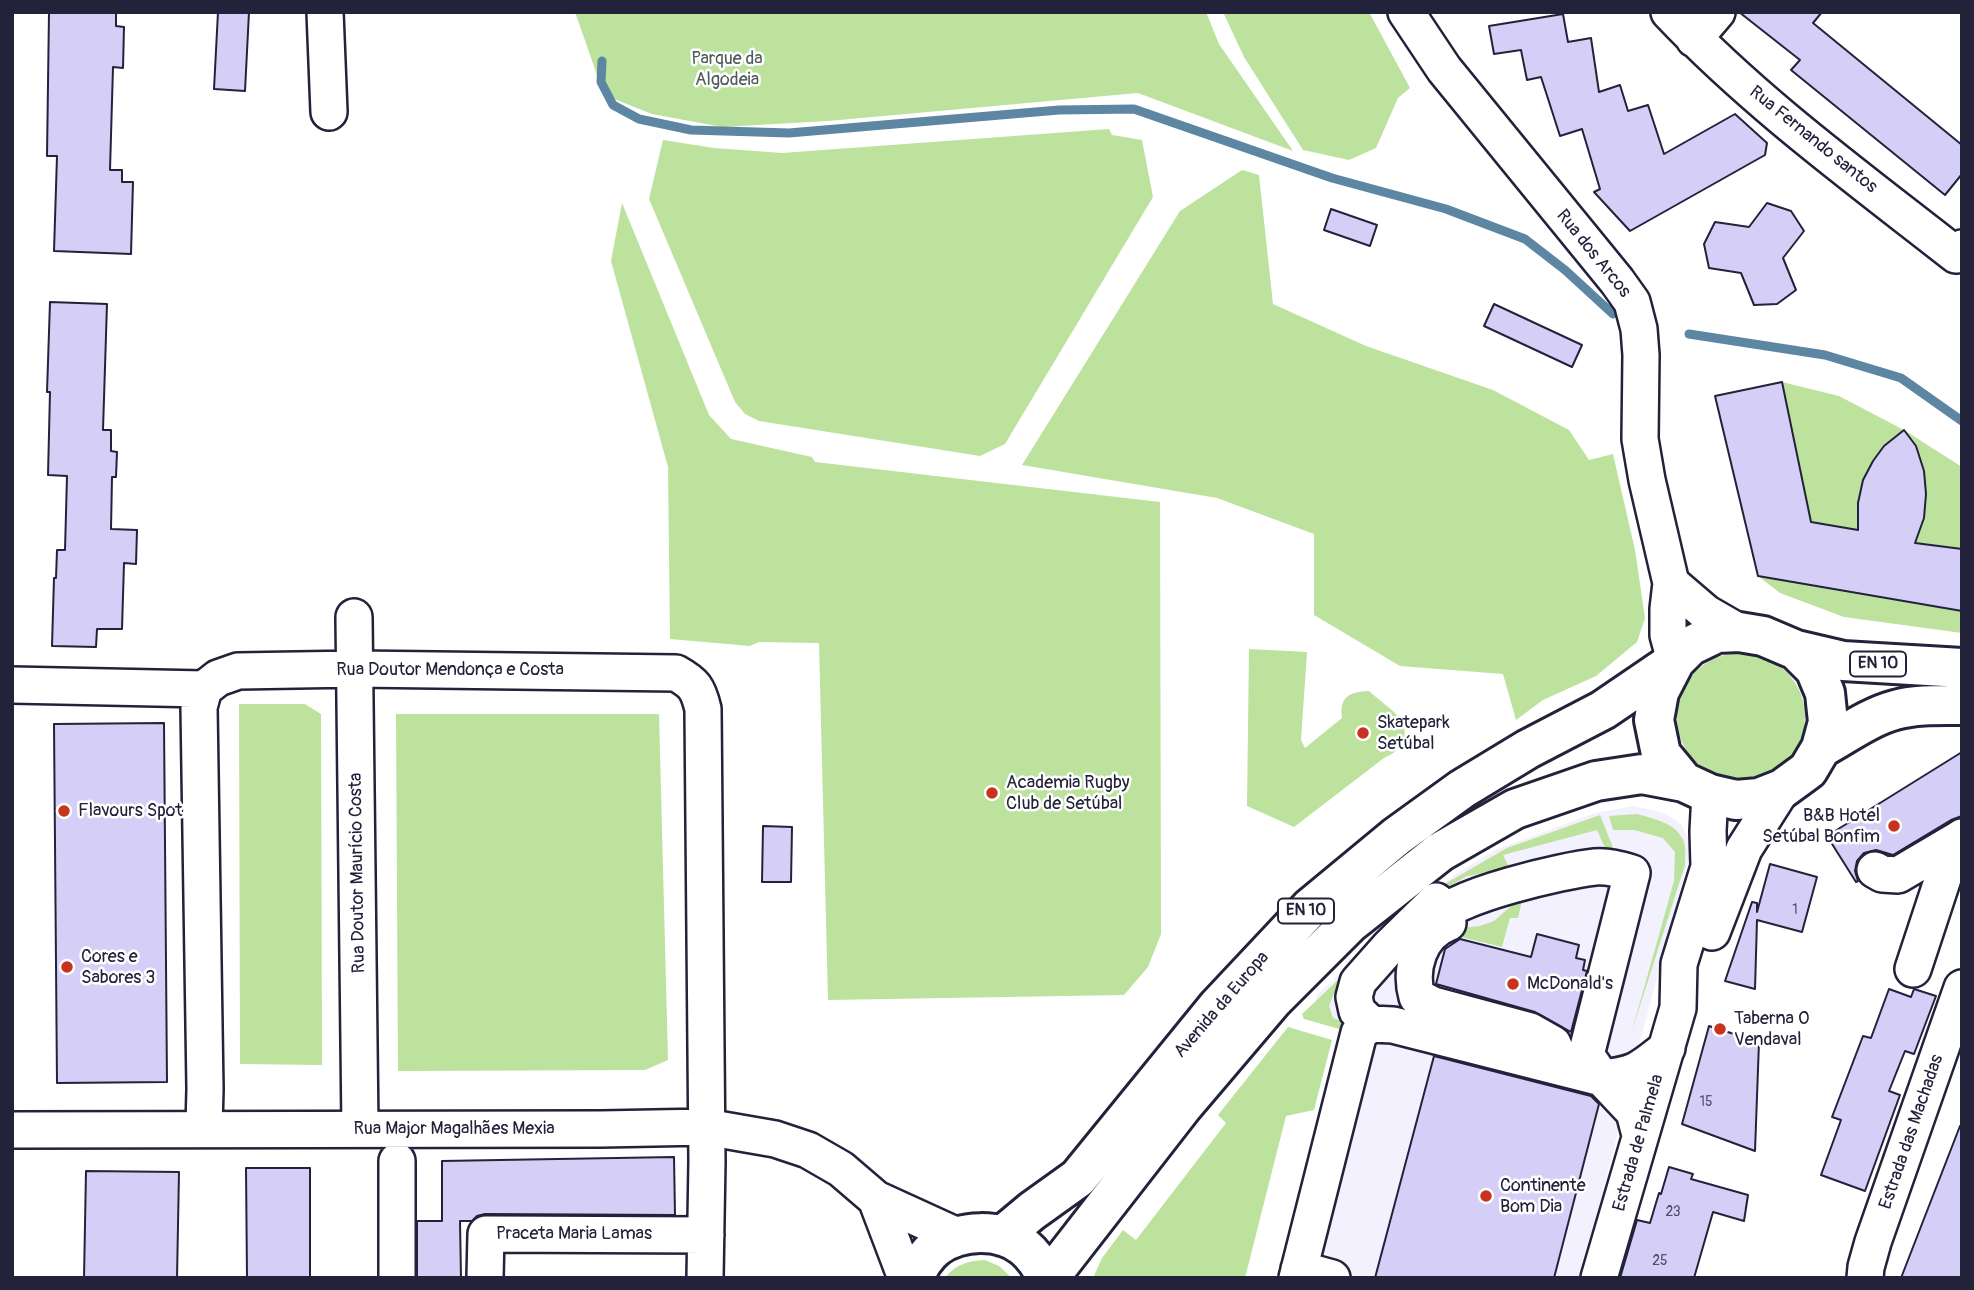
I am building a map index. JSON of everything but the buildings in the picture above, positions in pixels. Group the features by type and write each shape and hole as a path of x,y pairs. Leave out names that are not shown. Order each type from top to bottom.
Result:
{"main road":[{"name":"EN 10","path":"1796,650 1815,669 1825,693 1828,722 1821,748 1808,770 1782,789 1759,798 1736,800 1697,788 1661,754 1654,720 1659,692 1675,661 1690,646 1717,633 1740,632 1763,636 1796,650 1843,661 1962,668"},
{"name":"Avenida da Europa","path":"1002,1236 1079,1178 1218,1006 1310,908 1397,836 1462,789 1528,749 1603,710 1675,661"},
{"name":"EN 10","path":"1821,748 1866,722 1895,710 1962,705"},
{"name":"Avenida da Europa","path":"957,1236 979,1233 1002,1236 1022,1245 1038,1260 1048,1278 1182,1107 1273,1000 1350,923 1440,852 1515,809 1595,781 1642,774 1697,788"},
{"path":"914,1278 920,1265 936,1247 957,1236"}],"street":[{"path":"326,12 329,112"},
{"name":"Rua dos Arcos","path":"1406,12 1444,69 1632,302 1639,329 1641,355 1640,439 1671,583 1668,635 1675,661"},
{"name":"Rua Fernando santos","path":"1669,12 1694,39 1814,143 1956,255 1962,248"},
{"path":"1694,39 1717,12"},
{"path":"1671,583 1706,613 1740,632"},
{"name":"Rua Doutor Maurício Costa","path":"354,617 360,1129"},
{"name":"Rua Doutor Mendonça e Costa","path":"204,689 218,678 238,671 356,669 658,672 676,673 691,681 699,692 702,709 706,1127"},
{"path":"12,685 204,689 199,706 204,1128"},
{"name":"Estrada de Palmela","path":"1599,1278 1678,1008 1679,964 1709,867 1708,831 1697,788"},
{"name":"Estrada de Palmela","path":"1678,1008 1699,971 1744,849 1782,789"},
{"path":"1875,870 1882,874 1898,875 1960,838"},
{"path":"1913,969 1951,854 1960,838"},
{"path":"1640,1135 1634,1112 1602,1078 1586,1055 1632,873 1609,867 1593,867 1520,884 1492,877 1452,888 1389,947 1358,982 1354,998 1357,1011 1371,1024 1393,1025 1602,1078 1627,1076 1638,1071 1667,1048"},
{"path":"1520,884 1497,907 1444,924 1429,934 1418,956 1413,983 1418,997 1433,1005 1530,1031 1553,1044 1563,1068"},
{"name":"Estrada das Machadas","path":"1865,1278 1874,1242 1962,988"},
{"path":"1309,1275 1356,1043 1359,1034 1371,1024"},
{"path":"705,1278 706,1127"},
{"name":"Rua Major Magalhães Mexia","path":"12,1130 706,1127 775,1139 800,1147 841,1170 876,1199"},
{"path":"397,1161 397,1278"},
{"path":"876,1199 957,1236"},
{"path":"876,1199 906,1278"},
{"name":"Praceta Maria Lamas","path":"485,1278 486,1234 706,1235"}],"shaded area":[{"path":"1634,806 1664,813 1681,824 1692,846 1636,1057 1582,1278 1313,1278 1368,1039 1318,1018 1316,996 1384,933 1456,874 1495,850 1595,813"}],"green space":[{"name":"Parque da Algodeia","path":"575,12 1206,12 1219,44 1293,151 1138,93 828,121 722,127 652,114 604,95"},
{"path":"1223,12 1369,12 1410,88 1398,98 1376,148 1349,160 1303,150 1244,57"},
{"path":"1109,129 1112,135 1142,140 1153,197 1005,444 980,456 759,421 745,414 735,402 649,199 663,140 714,148 782,153"},
{"path":"1242,170 1259,175 1273,304 1366,346 1493,390 1569,430 1589,460 1613,454 1635,550 1645,618 1637,642 1596,676 1543,700 1516,720 1503,674 1400,666 1314,615 1314,534 1217,498 1022,465 1180,211"},
{"name":"Academia Rugby Club de Setúbal","path":"622,203 709,415 731,439 812,457 815,462 1160,502 1161,934 1148,967 1124,995 828,1000 819,643 759,642 750,646 670,639 668,467 611,261"},
{"path":"1782,382 1839,396 1904,430 1881,452 1867,474 1860,498 1858,530 1811,522"},
{"path":"1904,430 1962,467 1962,543 1959,549 1915,543 1924,513 1926,485 1919,458"},
{"path":"1758,576 1962,611 1962,633 1844,617 1780,593"},
{"name":"Skatepark Setúbal","path":"1249,649 1307,652 1301,740 1305,748 1342,718 1344,700 1356,693 1369,691 1396,714 1405,730 1400,747 1294,827 1247,806"},
{"path":"1741,653 1765,658 1786,672 1800,693 1805,717 1800,741 1786,762 1765,776 1741,781 1717,776 1696,762 1682,741 1677,717 1682,693 1696,672 1717,658"},
{"path":"239,704 305,704 321,714 322,1065 240,1064"},
{"path":"396,714 659,714 668,1060 645,1070 398,1071"},
{"path":"1637,814 1676,830 1684,842 1685,865 1632,1031 1674,881 1675,852 1663,838 1634,830 1613,830 1609,816"},
{"path":"1600,815 1614,850 1606,850 1597,830 1503,855 1510,869 1467,876 1444,889 1407,921 1334,993 1329,1006 1333,1018 1344,1022 1343,1030 1304,1019 1302,1014 1413,909 1443,885 1507,848"},
{"path":"1523,896 1518,918 1510,918 1502,947 1449,934 1462,928 1494,921"},
{"path":"1288,1027 1332,1040 1314,1110 1286,1116 1245,1278 1093,1278 1102,1258 1123,1230 1136,1240 1226,1123 1218,1115"},
{"path":"985,1260 999,1266 1012,1278 945,1278 963,1264"}],"waterway":[{"path":"602,61 601,82 613,105 639,119 691,130 789,133 1059,110 1134,109 1332,178 1446,209 1525,239 1565,270 1613,314"},
{"path":"1689,334 1825,355 1901,378 1962,421"}],"place":[{"name":"Skatepark Setúbal","path":"1363,733"},
{"name":"Academia Rugby Club de Setúbal","path":"992,793"},
{"name":"Flavours Spot","path":"64,811"},
{"name":"B&B Hotel Setúbal Bonfim","path":"1894,826"},
{"name":"Cores e Sabores 3","path":"67,967"},
{"name":"McDonald's","path":"1513,984"},
{"name":"Taberna O Vendaval","path":"1720,1029"},
{"name":"Continente Bom Dia","path":"1486,1196"}]}
